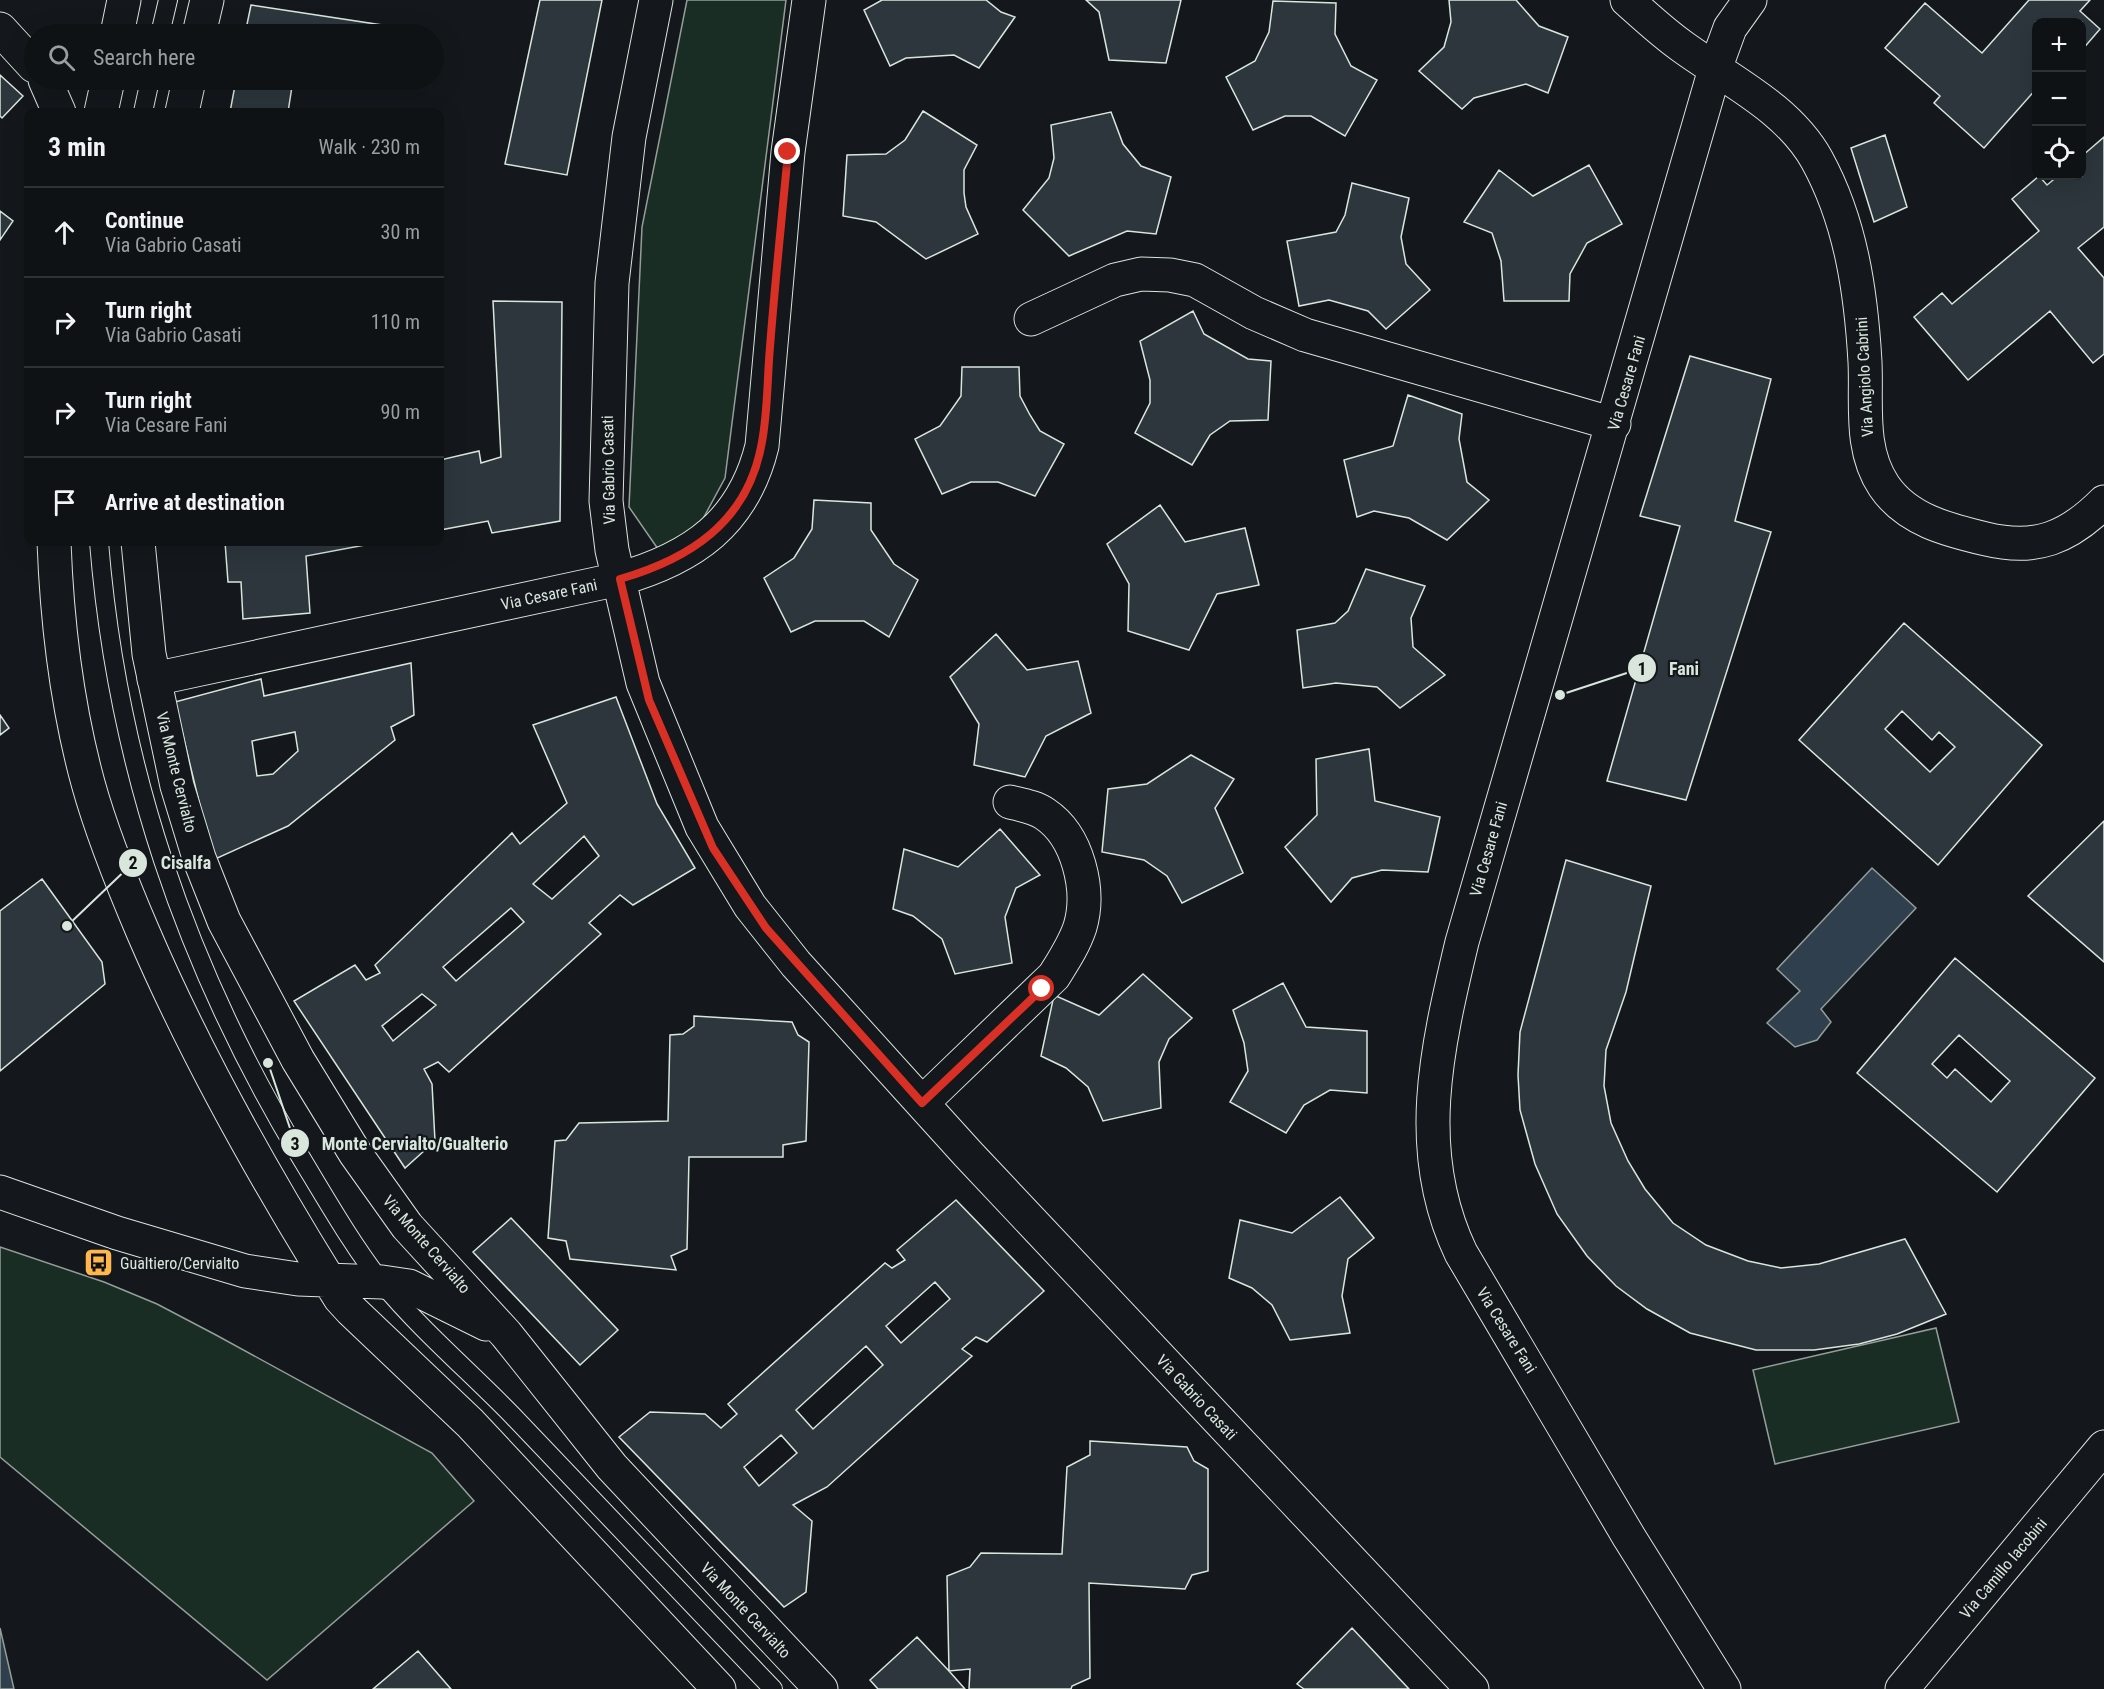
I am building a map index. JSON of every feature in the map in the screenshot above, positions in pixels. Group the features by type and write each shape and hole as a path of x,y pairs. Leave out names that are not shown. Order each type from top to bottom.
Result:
{"street":[{"path":"119,24 124,0"},
{"path":"201,24 207,0"},
{"name":"Via Gabrio Casati","path":"656,0 626,160 609,319 606,501 620,579 649,700 702,827 750,906 776,941 922,1103 1472,1689"},
{"name":"Via Cesare Fani","path":"154,679 620,579 672,561 708,538 733,511 753,478 758,462 765,415 790,129 809,0"},
{"path":"1627,0 1680,45 1715,69"},
{"name":"Via Cesare Fani","path":"1724,1689 1478,1284 1452,1233 1433,1162 1431,1131 1437,1065 1462,942 1614,424 1715,69 1730,28 1750,0"},
{"path":"0,29 24,55"},
{"name":"Via Angiolo Cabrini","path":"1715,69 1764,102 1792,127 1815,157 1838,204 1850,245 1862,322 1865,417 1869,453 1883,485 1896,501 1914,515 1935,525 1994,541 2016,544 2038,543 2058,537 2080,523 2104,502"},
{"path":"49,90 57,108"},
{"path":"102,108 106,90"},
{"path":"183,108 187,90"},
{"path":"1031,319 1115,280 1141,274 1170,275 1195,280 1254,313 1305,335 1614,424"},
{"path":"54,546 59,625 80,748 93,799 124,885 158,966 200,1056 284,1207 330,1282 351,1310 471,1423 719,1689"},
{"name":"Via Monte Cervialto","path":"138,546 141,586 154,679 177,786 207,884 246,965 304,1070 388,1202 506,1335 612,1467 821,1689"},
{"path":"922,1103 1054,976 1069,952 1080,925 1083,886 1073,849 1058,825 1046,815 1010,802"},
{"path":"0,1192 144,1242 245,1271 330,1282 382,1282 409,1286 425,1292 506,1335"},
{"name":"Via Camillo Iacobini","path":"1902,1689 2104,1447"}],"lane":[{"path":"162,24 168,0"},
{"path":"144,108 148,90"},
{"path":"99,546 113,656 144,800 173,894 195,953 262,1091 330,1205 382,1282 772,1689"}],"green space":[{"path":"687,0 786,0 725,478 698,528 658,549 629,507 642,227"},
{"path":"0,1247 104,1282 157,1304 216,1335 432,1453 474,1501 267,1680 0,1457"},
{"path":"1936,1328 1959,1422 1775,1464 1753,1370"}],"water":[{"path":"1872,868 1916,908 1821,1009 1831,1022 1817,1040 1795,1047 1767,1023 1800,991 1777,969"},
{"path":"0,1628 14,1689 0,1689"}],"building":[{"path":"540,0 602,0 567,175 505,164"},
{"path":"882,0 986,0 1001,12 1015,17 979,68 954,55 906,58 890,66 864,10"},
{"path":"1086,0 1181,0 1166,63 1109,60 1099,12"},
{"path":"1449,0 1516,0 1539,26 1568,37 1548,93 1526,84 1474,98 1462,109 1419,71 1444,47 1451,22"},
{"path":"2029,0 2090,0 2080,11 2100,29 2086,45 2086,18 2032,18 2032,94 1984,148 1934,103 1940,96 1885,48 1925,3 1982,53"},
{"path":"1273,1 1336,3 1335,34 1351,66 1377,80 1345,136 1311,116 1285,116 1253,130 1226,77 1255,61 1269,32"},
{"path":"251,5 375,24 247,24"},
{"path":"0,75 23,96 2,118 0,116"},
{"path":"234,90 291,90 289,108 231,108"},
{"path":"923,111 977,145 964,170 964,193 966,207 978,234 926,259 876,222 843,216 847,155 886,154 905,140"},
{"path":"1111,112 1123,144 1141,166 1171,177 1156,234 1127,231 1069,256 1023,210 1049,178 1054,158 1051,125"},
{"path":"1885,135 1907,207 1874,222 1851,148"},
{"path":"2104,137 2104,227 2078,248 2104,278 2104,354 2093,363 2050,311 1968,380 1914,317 1942,293 1952,304 2039,231 2012,199 2034,180 2043,180 2047,185 2053,180 2086,180 2086,153"},
{"path":"1589,165 1622,224 1587,243 1570,274 1569,301 1504,301 1501,261 1492,233 1464,222 1499,170 1533,196"},
{"path":"1352,183 1409,198 1401,237 1406,264 1430,290 1386,329 1368,311 1329,300 1299,306 1287,241 1336,232 1345,215"},
{"path":"0,211 13,221 0,240"},
{"path":"493,301 562,302 560,521 492,533 488,521 444,529 444,459 479,451 481,463 501,457"},
{"path":"1193,311 1204,334 1248,359 1271,361 1268,420 1230,421 1210,435 1192,465 1135,433 1150,403 1150,380 1140,341"},
{"path":"1690,356 1771,379 1735,521 1771,532 1686,800 1607,781 1680,526 1640,516"},
{"path":"962,367 1019,367 1020,396 1030,415 1040,431 1064,444 1035,496 998,482 971,482 942,494 915,439 940,426 961,396"},
{"path":"1408,395 1462,414 1459,439 1467,482 1489,500 1447,540 1409,518 1374,511 1357,517 1344,460 1393,446"},
{"path":"814,500 871,503 871,530 894,564 918,580 889,637 864,621 815,621 791,632 764,578 794,558 812,529"},
{"path":"1160,505 1185,542 1245,528 1259,585 1217,594 1189,650 1128,631 1129,584 1107,544"},
{"path":"225,546 360,546 306,556 310,613 243,619 241,582 228,582"},
{"path":"1366,569 1425,586 1411,618 1413,647 1445,675 1400,708 1377,687 1336,683 1303,688 1297,630 1335,623 1348,611"},
{"path":"1904,623 2042,745 1938,865 1799,740","holes":["1902,711 1932,740 1939,732 1955,747 1930,772 1885,729"]},
{"path":"996,634 1027,670 1078,661 1091,713 1046,736 1025,777 974,765 979,724 950,677"},
{"path":"411,663 414,715 391,727 395,740 288,826 213,860 175,702 261,679 264,696","holes":["295,732 298,751 273,774 257,776 252,741"]},
{"path":"616,697 657,804 695,868 633,905 620,895 589,923 601,934 449,1072 438,1062 424,1069 432,1084 435,1141 405,1168 294,1001 355,965 366,980 380,973 375,965 512,833 520,844 567,803 533,725","holes":["584,836 599,856 552,899 533,884","511,908 524,922 456,981 443,967","422,994 436,1005 393,1041 382,1026"]},
{"path":"0,715 9,728 0,735"},
{"path":"1369,749 1375,801 1440,817 1428,872 1382,870 1352,878 1331,902 1285,847 1317,815 1316,759"},
{"path":"1191,755 1234,779 1215,808 1243,873 1182,903 1167,876 1144,860 1102,852 1108,789 1147,784"},
{"path":"2104,821 2104,962 2028,896"},
{"path":"1000,829 1040,875 1016,888 1005,917 1012,963 955,974 942,939 913,916 893,909 904,849 958,867"},
{"path":"1566,860 1651,886 1626,992 1606,1050 1604,1086 1611,1123 1628,1161 1645,1189 1673,1223 1706,1245 1748,1261 1781,1268 1819,1264 1905,1239 1946,1314 1897,1334 1859,1344 1814,1350 1756,1350 1690,1333 1647,1309 1616,1286 1587,1256 1557,1214 1535,1164 1520,1110 1518,1075 1520,1032"},
{"path":"42,879 102,962 105,984 0,1071 0,911"},
{"path":"1955,958 2095,1078 1997,1192 1857,1073","holes":["1959,1035 2010,1081 1991,1102 1955,1069 1947,1078 1932,1064"]},
{"path":"1143,974 1192,1018 1169,1039 1159,1062 1161,1108 1103,1121 1088,1087 1066,1068 1041,1056 1054,995 1099,1015"},
{"path":"1283,983 1306,1027 1367,1031 1367,1093 1330,1090 1304,1105 1286,1133 1230,1102 1248,1071 1244,1043 1233,1010"},
{"path":"694,1016 792,1022 798,1035 809,1042 806,1141 783,1145 783,1157 689,1157 687,1249 671,1256 676,1270 570,1259 566,1241 548,1238 555,1141 566,1140 579,1123 668,1121 670,1035 683,1034 694,1026"},
{"path":"1340,1197 1374,1238 1348,1259 1342,1296 1350,1333 1290,1340 1272,1305 1252,1288 1229,1278 1240,1220 1292,1233"},
{"path":"956,1200 1044,1291 987,1342 976,1337 962,1349 972,1356 827,1487 793,1505 812,1521 806,1592 784,1607 619,1437 650,1412 705,1414 721,1428 737,1414 728,1404 885,1263 892,1268 905,1260 897,1250","holes":["935,1282 950,1299 901,1343 886,1326","866,1346 883,1365 813,1429 796,1410","781,1435 797,1453 759,1486 744,1467"]},
{"path":"511,1218 618,1330 580,1365 473,1252"},
{"path":"1090,1441 1187,1447 1194,1461 1208,1469 1208,1571 1192,1575 1185,1589 1089,1583 1090,1678 1072,1686 1071,1689 969,1689 970,1669 949,1671 947,1576 970,1567 981,1553 1062,1554 1067,1467 1090,1455"},
{"path":"1352,1628 1409,1689 1304,1689 1297,1684"},
{"path":"917,1637 965,1689 878,1689 870,1680"},
{"path":"418,1651 451,1689 373,1689"}],"place":[{"name":"Fani","path":"1560,695"},
{"name":"Cisalfa","path":"67,926"},
{"name":"Monte Cervialto/Gualterio","path":"268,1063"},
{"name":"Gualtiero/Cervialto","path":"99,1263"}],"route":[{"path":"788,152 767,395 762,446 758,462 753,478 733,511 708,538 672,561 620,579 644,683 702,827 736,886 781,947 922,1103 1042,989"}]}
